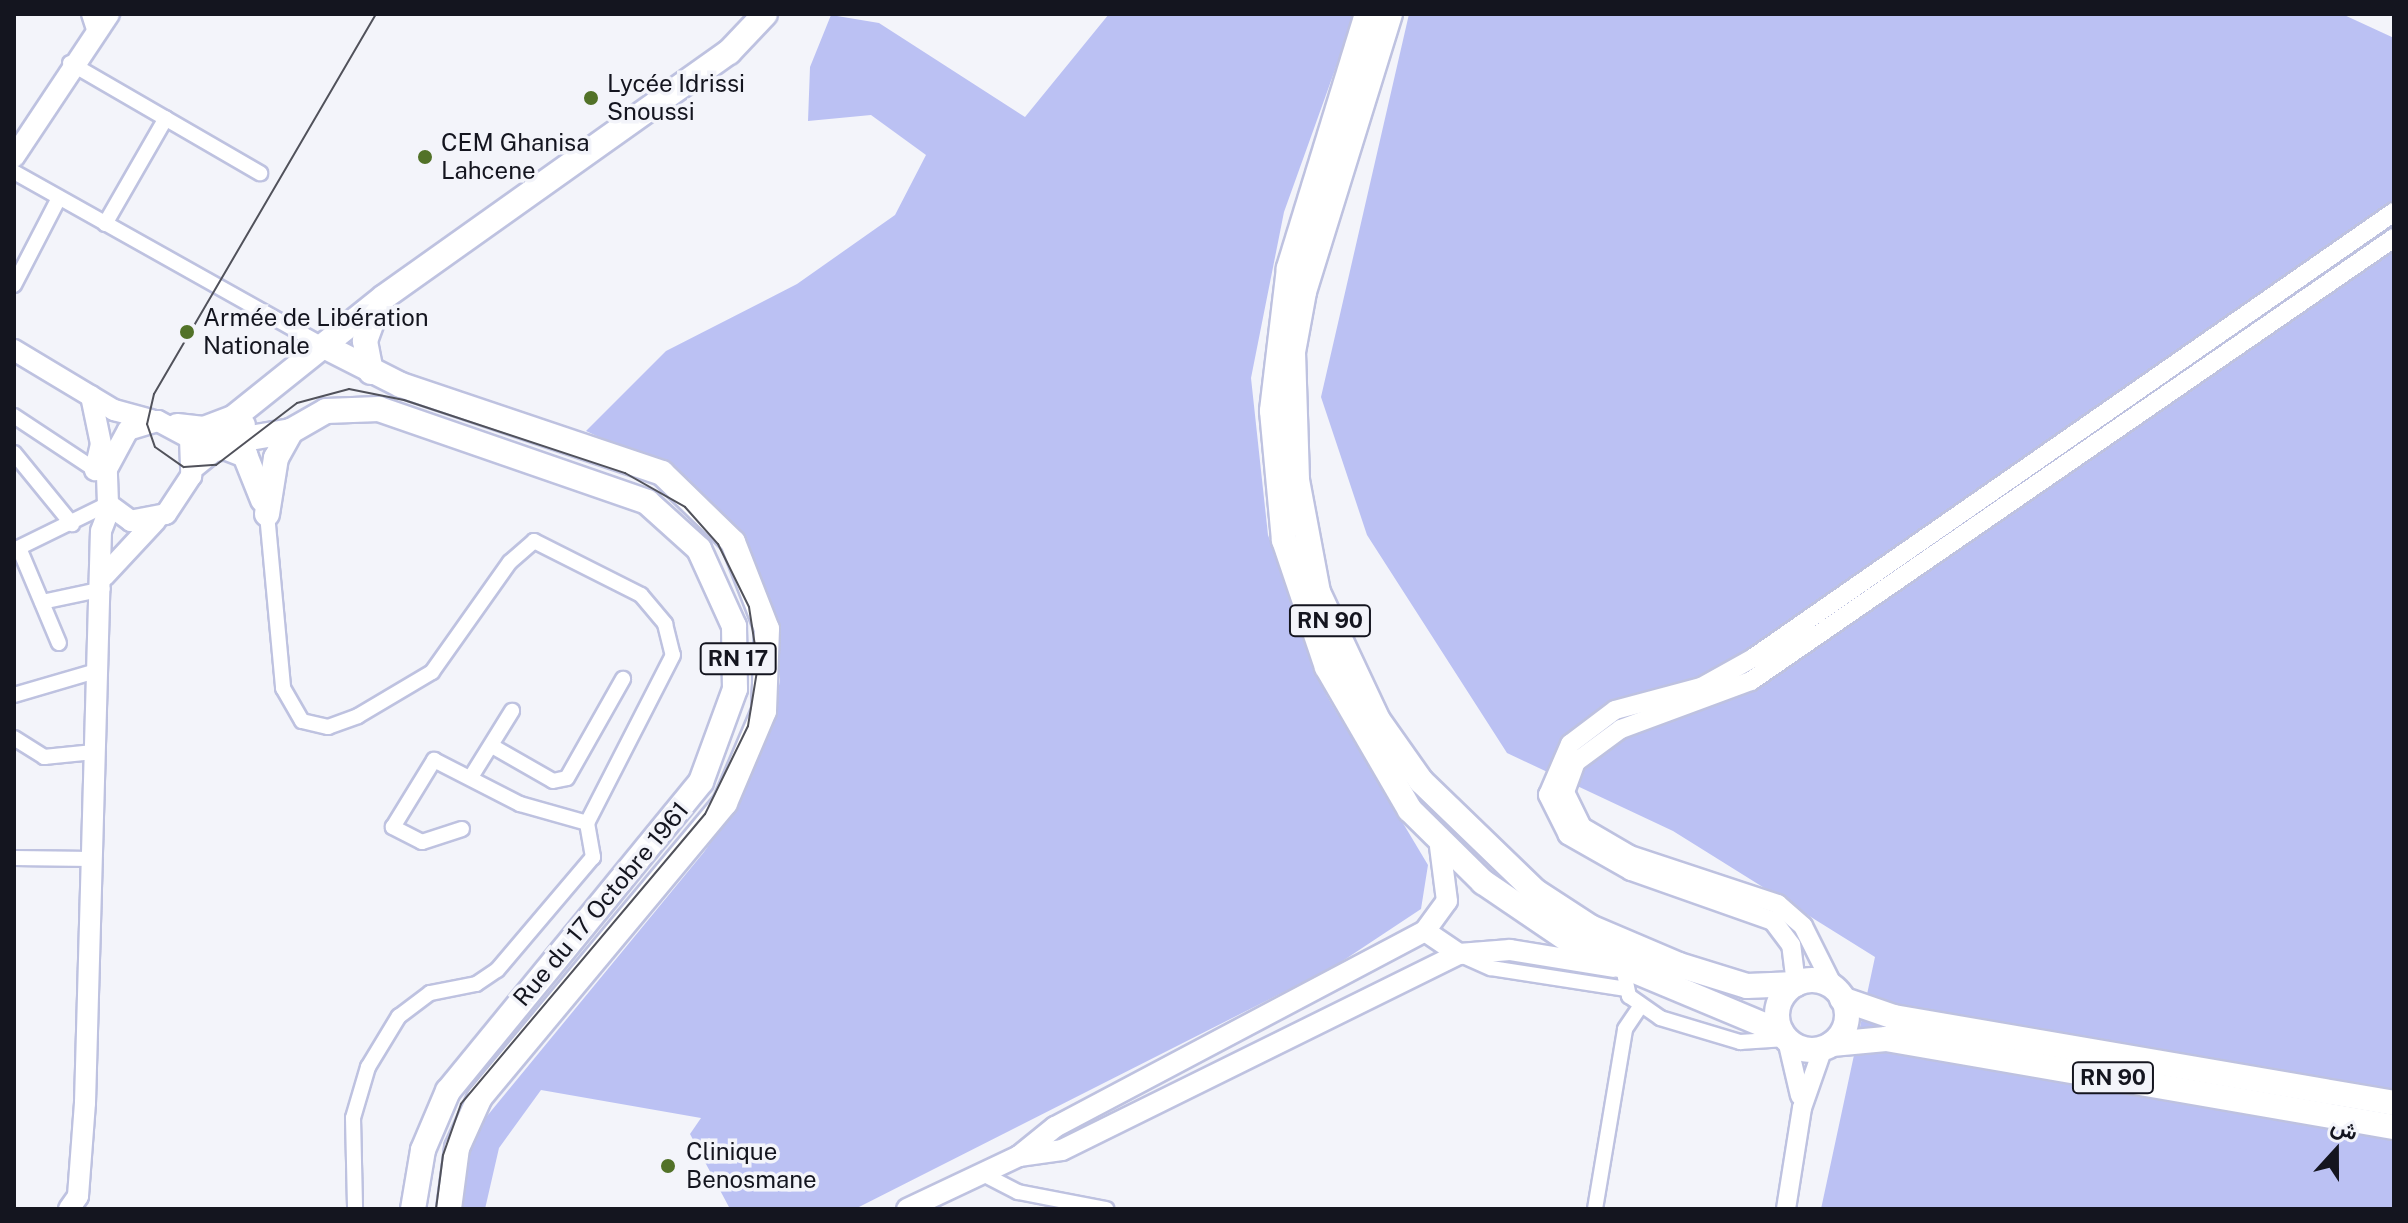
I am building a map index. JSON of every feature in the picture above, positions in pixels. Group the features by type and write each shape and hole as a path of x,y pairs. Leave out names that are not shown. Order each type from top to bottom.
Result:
{"main road":[{"path":"14,157 92,21 109,14"},
{"path":"14,350 91,396 153,420 177,426 223,424 326,347 384,297 729,52 765,14"},
{"name":"RN 90","path":"1367,14 1289,268 1272,411 1274,481 1288,553 1327,667 1365,741 1440,846 1531,918 1624,975 1784,1037"},
{"name":"RN 90","path":"1390,14 1304,292 1293,352 1297,480 1318,592 1378,720 1421,781 1535,891 1590,927 1679,965 1767,989 1796,984"},
{"path":"371,372 365,341 384,297"},
{"path":"103,582 156,520 179,499 206,453 311,368 326,347"},
{"name":"Rue du 17 Octobre 1961","path":"326,347 371,372 662,473 733,542 767,629 764,711 725,803 480,1097 457,1148 449,1209"},
{"path":"91,396 111,422 114,451"},
{"path":"69,1209 78,1196 85,1103 96,671 103,582 101,531 109,506 100,473 101,444 91,396"},
{"name":"Rue du 17 Octobre 1961","path":"291,431 326,411 379,409 625,492 666,516 699,549 719,583 737,646 730,711 701,782 448,1091 423,1150 413,1209"},
{"path":"100,473 128,430 153,420"},
{"path":"177,426 206,453"},
{"path":"206,453 291,431"},
{"path":"267,514 276,458 291,431"},
{"path":"206,453 225,447 251,461 267,514"},
{"path":"109,506 131,521 156,520"},
{"path":"910,1208 1019,1156 1055,1127 1425,931 1447,901 1440,846"},
{"path":"1425,931 1459,954"},
{"path":"1019,1156 1062,1150 1459,954 1510,950 1624,975"},
{"path":"1796,984 1838,993 1845,1028 1828,1046 1784,1037 1778,1005 1796,984"},
{"name":"RN 90","path":"1838,993 1894,1017 2394,1103"},
{"name":"RN 90","path":"1828,1046 1886,1039 2394,1127"}],"street":[{"path":"70,63 260,173"},
{"path":"105,224 166,118"},
{"path":"14,172 326,347"},
{"path":"14,285 59,198"},
{"path":"1796,984 1791,945 1773,921 1631,871 1568,835 1548,795 1570,744 1615,710 1701,687 1753,658 2394,212"},
{"path":"1838,993 1803,926 1778,904 1630,855 1582,827 1565,792 1576,762 1621,729 1751,681 2394,238"},
{"path":"14,416 100,473"},
{"path":"14,453 72,524"},
{"path":"59,643 16,549 109,506"},
{"path":"267,514 283,688 302,721 328,727 432,672 510,562 534,541 641,595 665,624 673,655 587,823 593,857 497,970 476,984 430,993 409,1008 368,1067 353,1118 355,1209"},
{"path":"42,602 103,582"},
{"path":"14,695 96,671"},
{"path":"492,746 553,781 567,778 623,679"},
{"path":"471,777 512,711"},
{"path":"14,738 44,757 94,752"},
{"path":"462,829 422,842 393,827 434,760 520,804 587,823"},
{"path":"14,858 92,859"},
{"path":"1624,975 1640,1007 1726,1039 1758,1045 1784,1037 1802,1108"},
{"path":"1595,1209 1625,1029 1640,1007"},
{"path":"1786,1209 1802,1108 1828,1046"},
{"path":"981,1173 1018,1192 1106,1209"},
{"path":"1017,1209 1018,1192"}],"shaded area":[{"path":"1109,14 1355,14 1284,212 1251,378 1268,535 1327,696 1428,865 1421,909 1335,966 855,1209 730,1209 690,1134 701,1118 541,1090 499,1148 485,1209 455,1209 469,1138 704,852 738,803 775,713 780,679 773,607 749,548 689,479 586,431 666,351 797,284 895,215 926,155 871,115 808,121 810,67 831,15 879,23 1025,117"},
{"path":"1409,14 2342,14 2394,38 2394,1209 1821,1209 1875,957 1673,831 1507,753 1367,535 1321,397"}],"tram line":[{"path":"376,14 154,394 147,424 155,447 184,467 216,465 297,403 349,389 404,400 625,473 685,507 718,544 749,607 758,665 748,726 705,814 461,1104 443,1155 436,1209"}],"place":[{"name":"Lycée Idrissi Snoussi","path":"591,98"},
{"name":"CEM Ghanisa Lahcene","path":"425,157"},
{"name":"Armée de Libération Nationale","path":"187,332"},
{"name":"Clinique Benosmane","path":"668,1166"}]}
